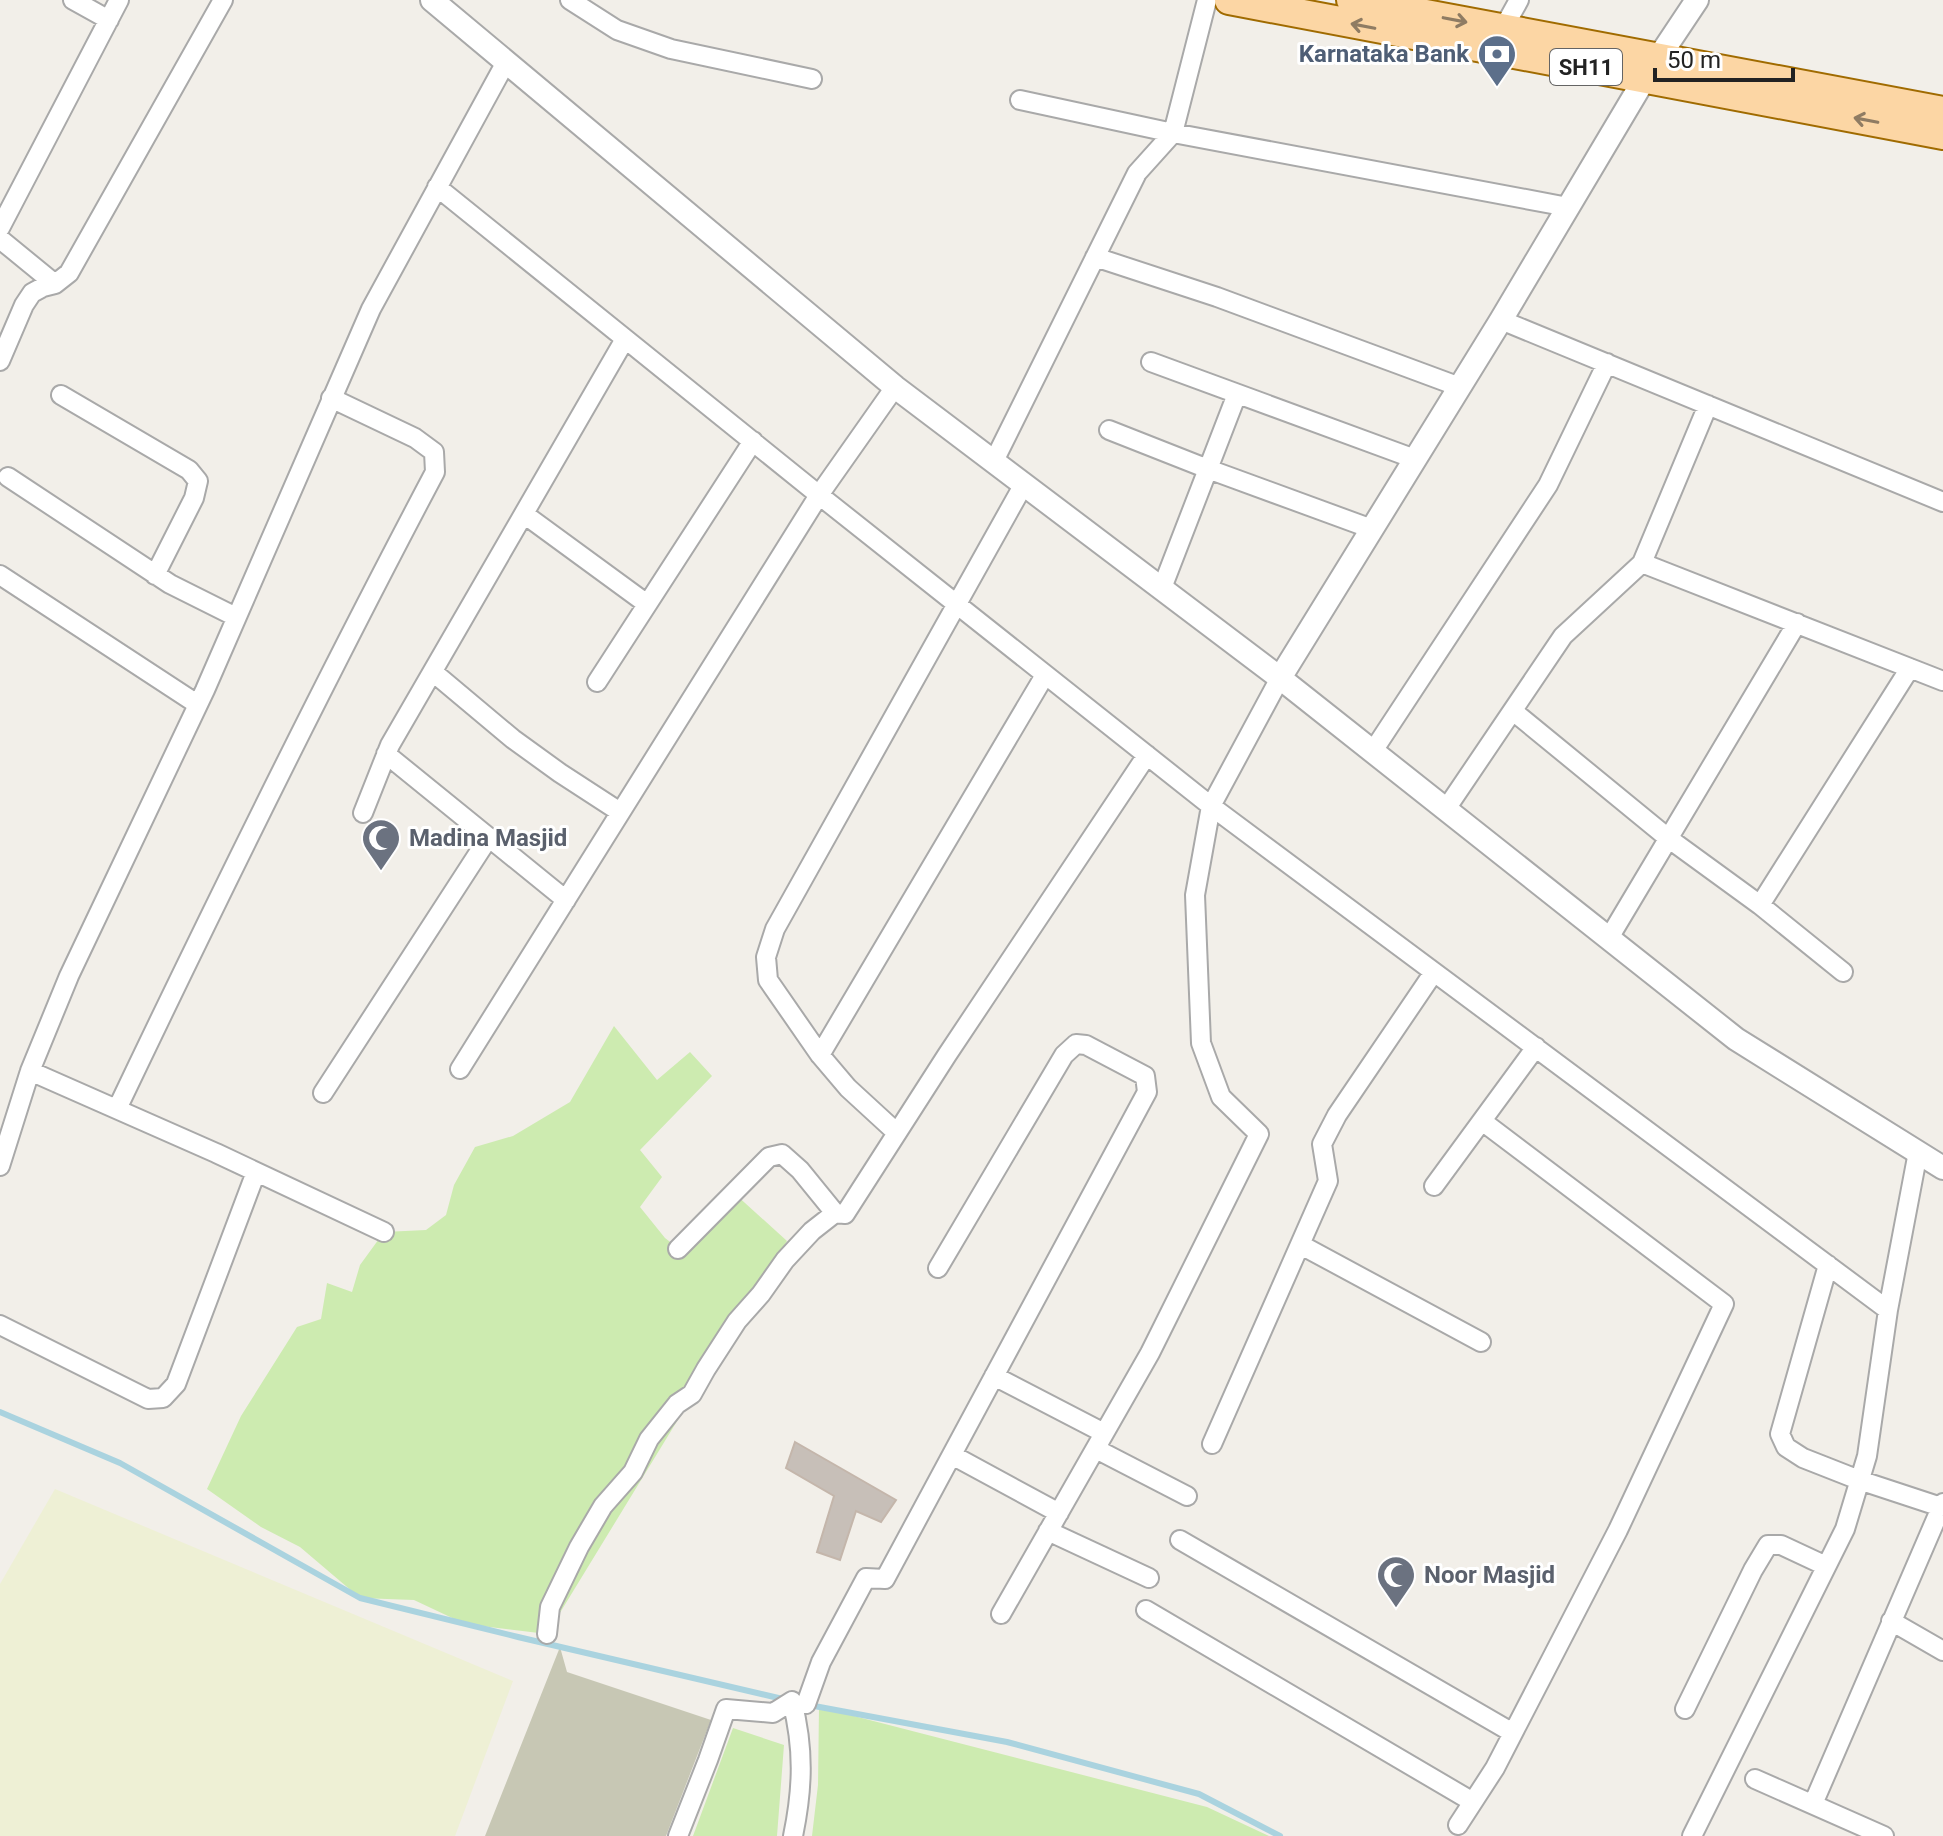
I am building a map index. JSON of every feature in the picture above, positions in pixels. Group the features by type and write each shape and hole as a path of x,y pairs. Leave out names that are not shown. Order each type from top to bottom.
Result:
{"main road":[{"name":"SH11","path":"1229,0 1497,39 1652,67 1943,111"},
{"name":"SH11","path":"1351,0 1497,39"},
{"name":"SH11","path":"1652,67 1943,135"}],"street":[{"path":"73,0 109,20"},
{"path":"0,228 119,0"},
{"path":"0,361 32,293 55,284 69,273 223,0"},
{"path":"432,0 895,387 1280,678 1736,1039 1943,1168"},
{"path":"570,0 617,30 671,49 812,79"},
{"path":"994,461 1137,173 1173,133 1207,0"},
{"path":"1497,39 1519,0"},
{"path":"1001,1614 1150,1353 1259,1134 1221,1097 1201,1043 1195,895 1211,806 1280,678 1501,320 1652,67 1697,0"},
{"path":"0,1166 30,1071 69,976 197,704 371,309 506,62"},
{"path":"1020,100 1173,133 1568,207"},
{"path":"437,187 1211,806 1888,1310"},
{"path":"0,239 55,284"},
{"path":"1095,257 1217,297 1460,387"},
{"path":"1501,320 1943,502"},
{"path":"363,813 386,754 625,339"},
{"path":"1151,362 1415,459"},
{"path":"1373,751 1548,485 1607,363"},
{"path":"460,1069 819,495 895,387"},
{"path":"1162,588 1237,394"},
{"path":"61,395 189,470 198,481 194,498 155,575"},
{"path":"117,1109 348,636 435,472 434,452 415,438 331,398"},
{"path":"1446,809 1563,636 1642,563 1708,405"},
{"path":"1109,430 1372,529"},
{"path":"597,682 753,441"},
{"path":"8,477 155,575 236,617"},
{"path":"897,1133 848,1088 820,1055 768,980 766,957 775,929 1024,484"},
{"path":"524,514 647,604"},
{"path":"1642,563 1943,681"},
{"path":"0,575 197,704"},
{"path":"1609,938 1797,623"},
{"path":"1760,905 1910,668"},
{"path":"433,672 513,739 620,812"},
{"path":"820,1055 1045,675"},
{"path":"1513,711 1668,838 1760,905 1843,972"},
{"path":"386,754 566,900"},
{"path":"547,1634 550,1607 603,1506 633,1472 649,1439 677,1404 692,1394 737,1321 785,1260 812,1231 835,1213 845,1214 1147,755"},
{"path":"323,1093 489,837"},
{"path":"1212,1444 1328,1181 1322,1144 1337,1115 1434,972"},
{"path":"806,1704 821,1662 866,1578 885,1579 952,1455 1147,1092 1145,1076 1086,1045 1076,1044 1064,1055 938,1268"},
{"path":"1434,1186 1536,1047"},
{"path":"30,1071 384,1232"},
{"path":"1458,1825 1495,1768 1618,1530 1724,1304 1482,1121"},
{"path":"1692,1836 1845,1529 1867,1456 1888,1310 1918,1152"},
{"path":"678,1249 769,1157 782,1154 800,1170 835,1213"},
{"path":"0,1325 148,1399 163,1398 176,1384 256,1172"},
{"path":"1301,1245 1481,1342"},
{"path":"1813,1804 1942,1505 1859,1480 1803,1458 1786,1447 1780,1434 1828,1265"},
{"path":"994,1376 1187,1496"},
{"path":"952,1455 1059,1513"},
{"path":"1048,1531 1149,1578"},
{"path":"1180,1540 1513,1733"},
{"path":"1685,1709 1768,1545 1781,1545 1826,1566"},
{"path":"1146,1610 1473,1802"},
{"path":"1891,1621 1943,1651"},
{"path":"678,1836 726,1709 773,1713 792,1701 802,1755 800,1803 793,1836"},
{"path":"1755,1779 1884,1836"}],"shaded area":[{"path":"55,1489 513,1681 455,1836 0,1836 0,1584"},
{"path":"560,1647 567,1672 711,1720 666,1836 485,1836"}],"green space":[{"path":"614,1026 657,1080 690,1052 712,1076 640,1150 662,1177 640,1207 665,1238 678,1248 734,1193 787,1241 547,1634 465,1624 414,1600 360,1598 300,1547 261,1527 207,1489 241,1416 297,1327 321,1319 327,1283 352,1292 360,1265 384,1232 426,1230 446,1215 454,1185 475,1147 513,1136 570,1102"},
{"path":"819,1707 1207,1807 1269,1836 812,1836 818,1785"},
{"path":"733,1728 784,1745 777,1836 693,1836"}],"building":[{"path":"795,1442 896,1500 881,1522 856,1511 840,1560 817,1552 834,1496 786,1468"}],"waterway":[{"path":"0,1412 120,1463 360,1598 787,1700"},
{"path":"809,1705 1007,1742 1199,1794 1280,1836"}],"place":[{"name":"Karnataka Bank","path":"1497,88"},
{"name":"Madina Masjid","path":"381,872"},
{"name":"Noor Masjid","path":"1396,1609"}]}
